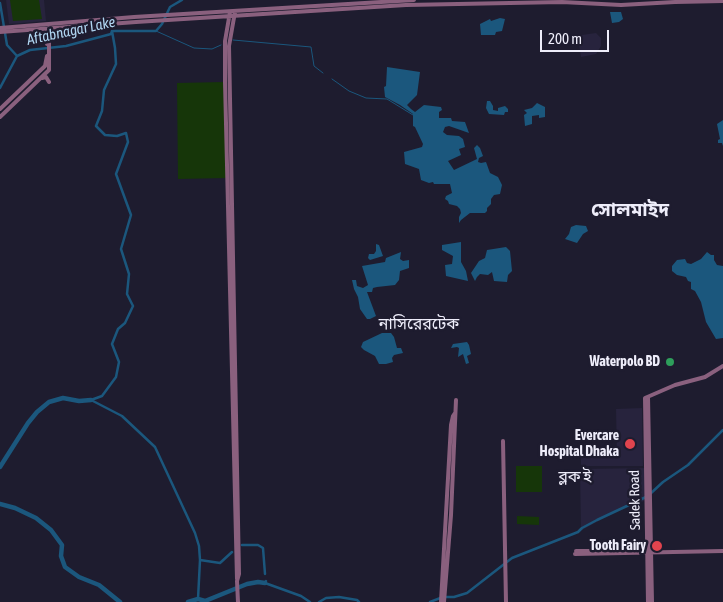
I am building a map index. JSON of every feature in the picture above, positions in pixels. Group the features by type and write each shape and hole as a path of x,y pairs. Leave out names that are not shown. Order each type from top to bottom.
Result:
{"street":[{"path":"0,32 19,28 135,19 415,2 529,1 621,5 723,1"},
{"path":"232,14 229,43 239,565 237,582"},
{"path":"232,14 225,41 225,82 235,565 238,602"},
{"path":"0,28 48,29 135,19"},
{"path":"0,117 49,70 48,29"},
{"path":"0,109 45,66 48,58"},
{"path":"40,78 46,77 49,82"},
{"path":"225,82 230,80"},
{"path":"650,602 646,397 675,385 705,377 723,366"},
{"path":"442,602 450,529 456,400"},
{"path":"503,441 506,602"},
{"path":"576,553 723,550"}],"shaded area":[{"path":"6,0 44,0 46,21 9,24"},
{"path":"596,33 601,38 601,46 596,54 581,57 578,38 582,35"},
{"name":"Evercare Hospital Dhaka","path":"642,408 643,466 581,466 581,458 617,457 616,409"},
{"path":"649,468 650,496 644,501 611,514 581,529 580,469"}],"green space":[{"path":"10,0 39,0 42,19 13,21"},
{"path":"225,82 227,178 178,179 177,83"},
{"path":"516,466 542,466 542,492 516,492"},
{"path":"517,516 539,517 539,525 517,524"}],"water":[{"path":"610,12 621,12 623,19 612,23"},
{"path":"500,18 505,19 502,31 496,32 495,35 481,35 480,24 490,19 491,21"},
{"path":"387,67 420,72 417,95 407,105 415,112 424,105 441,107 442,110 439,112 439,118 451,118 452,121 465,122 469,133 449,126 445,127 443,132 447,135 459,136 463,139 465,147 459,149 461,155 448,161 454,170 477,159 474,148 477,145 480,148 483,156 479,158 478,162 486,162 490,173 498,177 502,185 500,194 494,195 485,213 470,213 459,223 460,209 449,204 445,199 446,196 452,193 450,184 434,184 433,182 429,183 421,180 419,169 405,164 404,152 422,147 423,144 413,126 413,114 385,97 384,87 386,86"},
{"path":"487,101 490,101 493,110 498,111 498,108 505,106 508,112 505,112 504,115 489,114 486,108"},
{"path":"537,103 545,107 545,117 539,118 539,115 532,116 532,124 525,126 524,115 527,113 524,110 532,108"},
{"path":"723,120 723,146 722,143 718,143 720,139 717,124"},
{"path":"576,225 586,226 588,231 583,234 577,243 565,239 571,227"},
{"path":"461,242 461,262 466,271 468,281 446,276 445,265 452,264 453,256 442,250 442,245"},
{"path":"376,244 379,245 383,256 370,260 368,258 369,254 374,254"},
{"path":"506,247 510,251 512,271 508,275 507,282 494,281 492,272 488,275 480,274 475,281 471,273 479,261 485,258 487,250"},
{"path":"401,252 400,259 403,261 409,260 409,268 400,271 399,280 395,285 373,288 372,292 367,292 376,316 367,319 360,309 352,280 356,280 357,286 363,288 368,285 362,266 385,262 386,258"},
{"path":"707,252 714,255 717,265 723,266 723,338 716,339 706,322 701,302 695,291 691,289 691,282 686,277 677,275 672,271 672,266 677,260 685,259 687,263 691,264 701,259"},
{"path":"382,333 391,333 397,348 401,348 403,353 394,355 392,358 393,362 386,364 379,364 375,356 361,347 363,342"},
{"path":"467,342 471,354 467,356 469,363 466,364 463,354 458,357 459,348 451,348 453,344"}],"waterway":[{"name":"Aftabnagar Lake","path":"0,88 17,56 30,50 66,46 111,34 112,31 156,31 162,24 170,7 182,0"},
{"path":"0,3 7,45 17,56"},
{"path":"112,31 116,64 104,90 102,111 96,126 105,135 117,136 126,133 128,142 116,174 131,215 121,249 129,274 127,294 133,306 125,323 118,329 112,344 119,362 116,377 102,396 91,400 122,416 155,447 195,533 199,546 200,560 220,563 232,552"},
{"path":"156,31 194,48 212,49 221,45"},
{"path":"233,40 311,47 314,66 323,73"},
{"path":"332,79 349,91 366,98 387,99 413,115"},
{"path":"0,467 28,423 49,402 63,398 79,401 91,400"},
{"path":"650,494 663,482 688,465 723,430"},
{"path":"430,602 443,597 454,597 467,593 512,558 578,532 597,520 646,497"},
{"path":"0,504 15,508 36,518 51,530 62,545 61,556 65,567 79,577 99,585 120,602"},
{"path":"242,545 258,545 263,548 265,574"},
{"path":"198,599 200,560"},
{"path":"266,581 265,583 301,596 310,602"},
{"path":"188,602 198,599 205,601 247,584 265,583"},
{"path":"319,602 326,598 339,597 359,602"}],"place":[{"name":"Waterpolo BD","path":"670,362"},
{"name":"Evercare Hospital Dhaka","path":"630,444"},
{"name":"Tooth Fairy","path":"657,546"}],"district":[{"name":"সোলমাইদ","path":"630,210"},
{"name":"নাসিরেরটেক","path":"419,324"},
{"name":"ব্লক ই","path":"575,477"}]}
